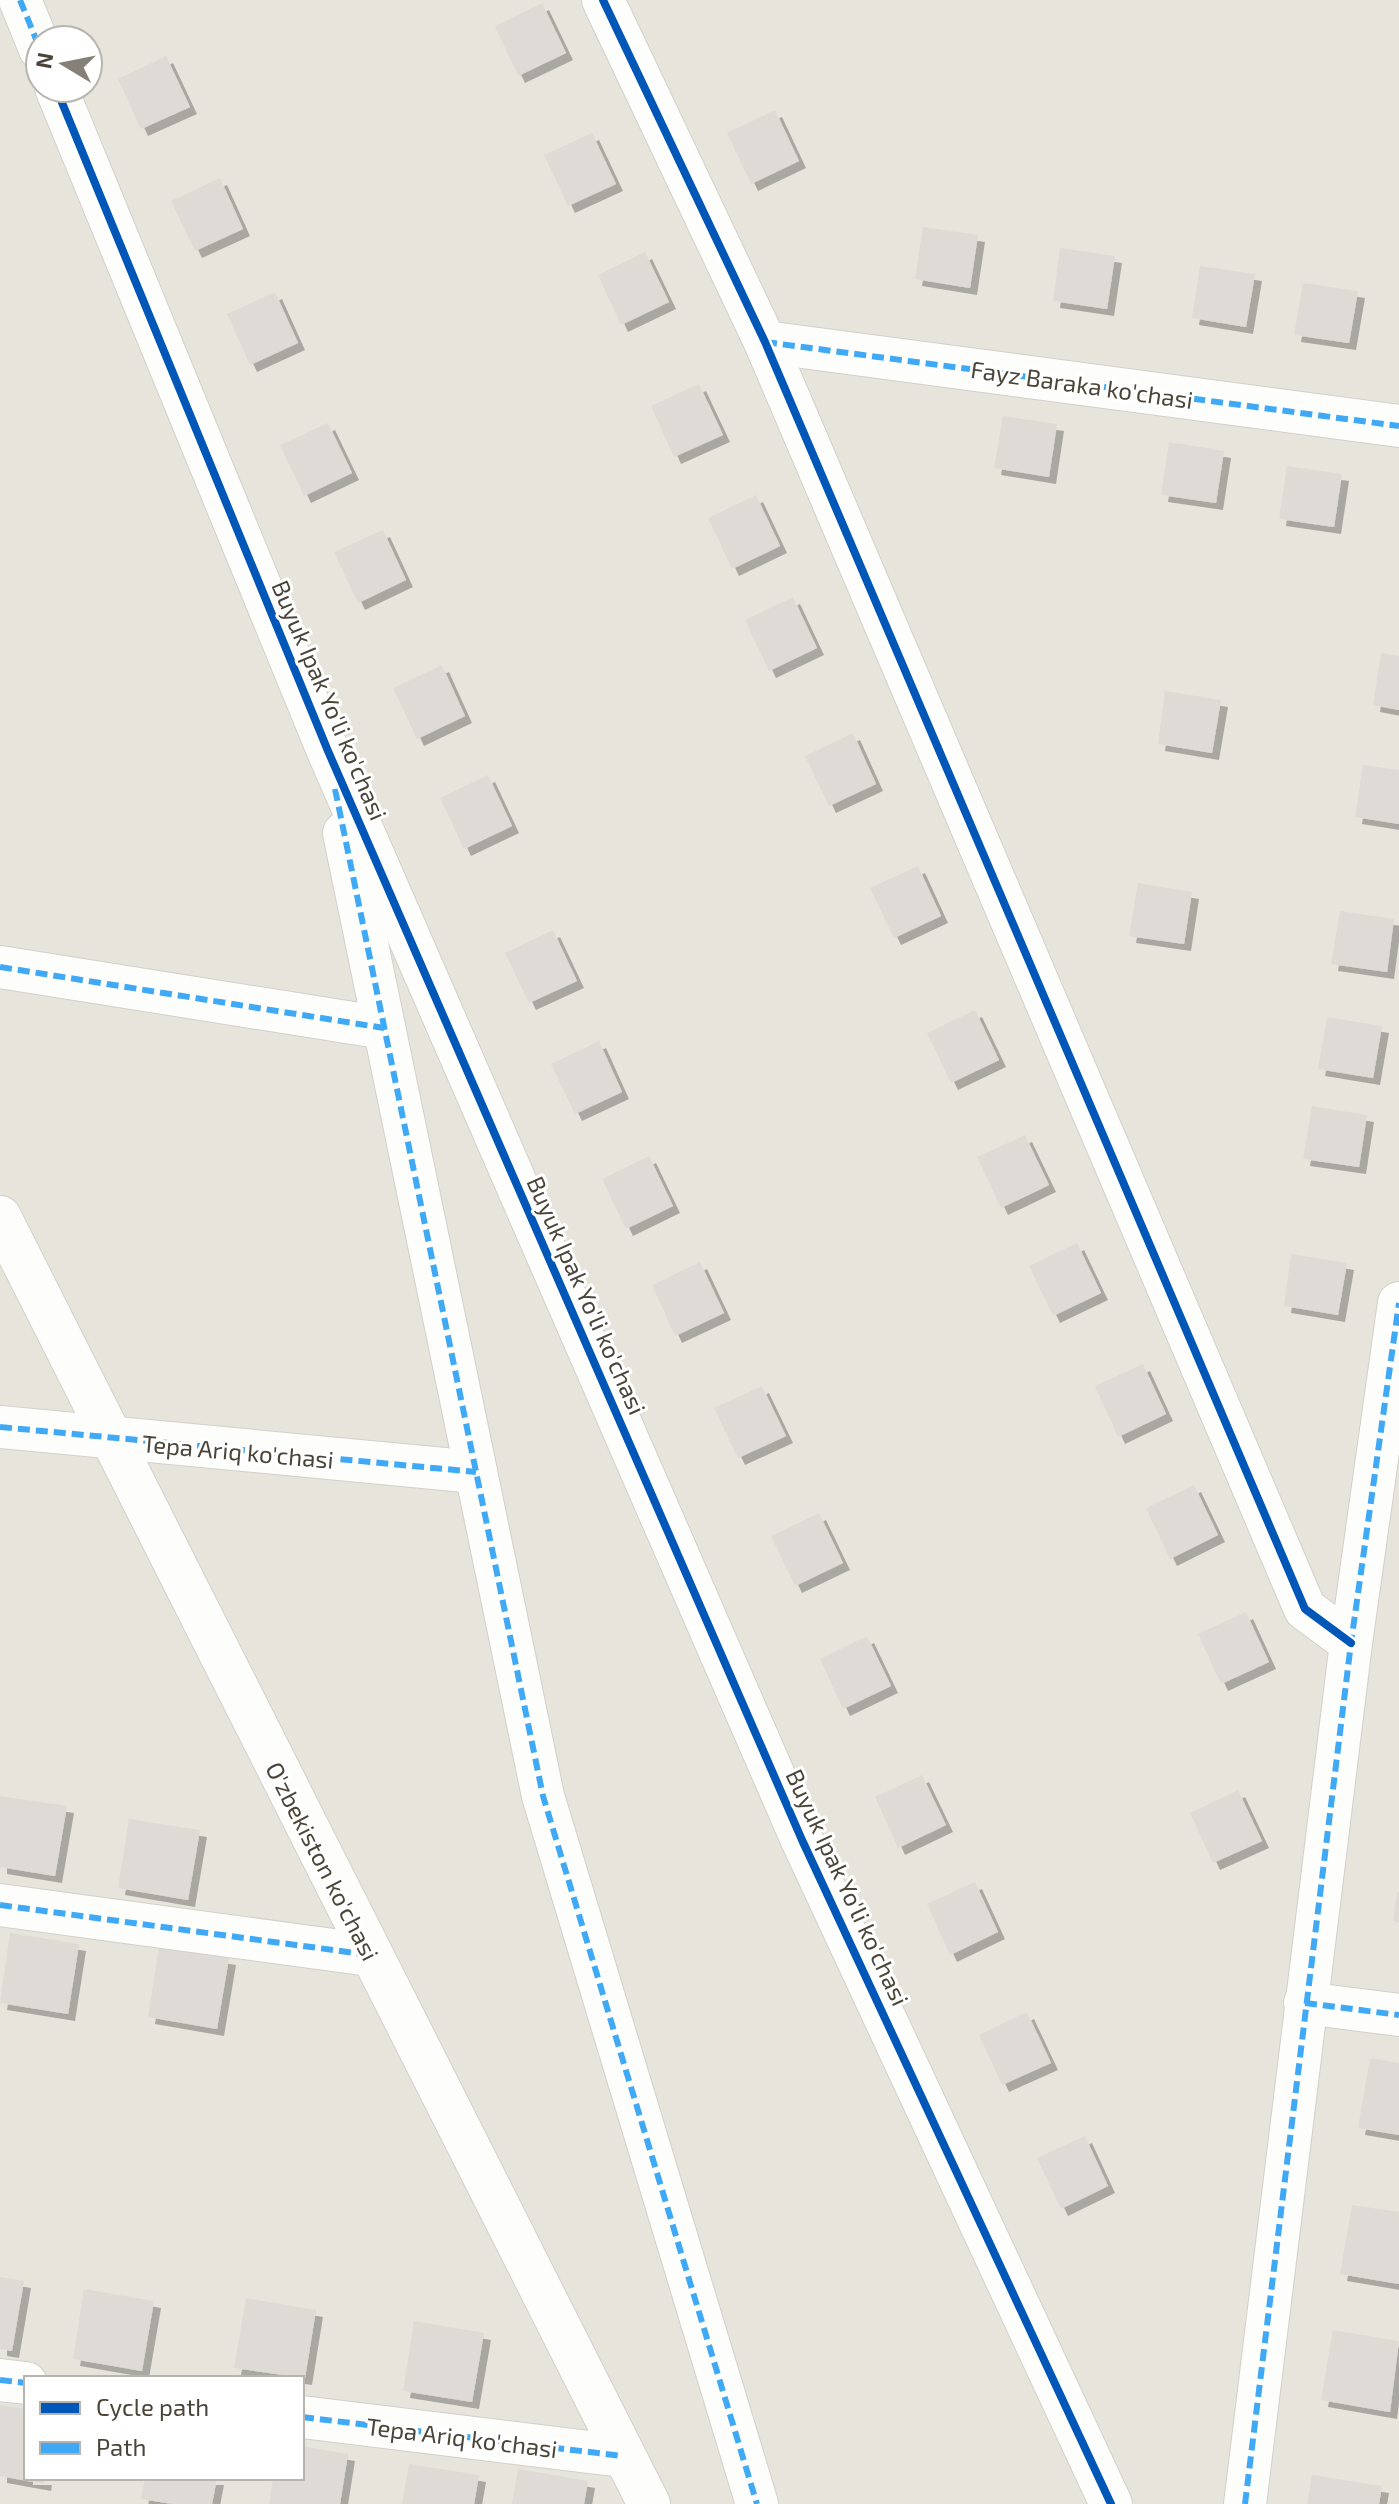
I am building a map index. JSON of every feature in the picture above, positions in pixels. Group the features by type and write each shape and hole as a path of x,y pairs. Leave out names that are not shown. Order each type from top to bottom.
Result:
{"street":[{"path":"20,0 30,24"},
{"path":"603,0 765,342 1305,1609 1351,1643"},
{"name":"Buyuk Ipak Yo'li ko'chasi","path":"63,104 328,751 802,1840 1111,2504"},
{"name":"Fayz Baraka ko'chasi","path":"765,342 1399,426"},
{"path":"328,751 543,1796 757,2504"},
{"path":"0,967 384,1028"},
{"name":"O'zbekiston ko'chasi","path":"0,1217 622,2456 649,2504"},
{"path":"1245,2504 1351,1643 1399,1303"},
{"name":"Tepa Ariq ko'chasi","path":"0,1427 112,1440 476,1472"},
{"path":"0,1905 370,1955"},
{"path":"1305,2003 1399,2015"},
{"path":"0,2380 24,2383"},
{"name":"Tepa Ariq ko'chasi","path":"304,2417 622,2456"}],"shaded area":[{"path":"0,0 1399,0 1399,2504 0,2504"}],"building":[{"path":"542,3 566,53 518,76 495,26"},
{"path":"166,56 190,107 141,129 118,79"},
{"path":"775,110 799,161 751,184 727,133"},
{"path":"592,133 616,184 568,206 544,155"},
{"path":"220,178 243,229 195,251 171,201"},
{"path":"923,227 978,235 970,288 915,279"},
{"path":"1060,248 1115,256 1107,309 1053,301"},
{"path":"645,252 669,302 621,325 598,275"},
{"path":"1200,266 1255,274 1246,327 1192,318"},
{"path":"1303,283 1358,291 1349,343 1294,335"},
{"path":"275,292 298,343 250,365 227,314"},
{"path":"699,384 723,435 674,457 651,406"},
{"path":"1003,416 1057,424 1049,477 994,468"},
{"path":"328,423 352,473 304,496 280,445"},
{"path":"1169,442 1224,451 1216,503 1161,495"},
{"path":"1287,466 1342,474 1334,527 1279,519"},
{"path":"756,495 780,546 732,569 708,518"},
{"path":"383,530 406,580 358,603 334,552"},
{"path":"793,597 817,648 769,671 745,620"},
{"path":"1381,653 1399,656 1399,710 1373,705"},
{"path":"442,665 465,716 417,739 393,688"},
{"path":"1165,691 1221,700 1212,753 1158,744"},
{"path":"853,733 876,784 829,806 805,756"},
{"path":"1363,765 1399,770 1399,824 1355,817"},
{"path":"488,775 512,826 464,849 440,798"},
{"path":"918,866 941,916 894,938 870,888"},
{"path":"1138,883 1192,892 1184,944 1129,936"},
{"path":"1340,911 1394,919 1387,972 1331,964"},
{"path":"553,930 577,981 529,1003 505,953"},
{"path":"975,1010 999,1060 951,1083 927,1033"},
{"path":"1327,1017 1382,1026 1373,1078 1318,1069"},
{"path":"599,1041 622,1092 575,1114 551,1064"},
{"path":"1312,1106 1367,1115 1359,1167 1303,1159"},
{"path":"1025,1135 1049,1185 1001,1208 977,1157"},
{"path":"649,1156 673,1206 626,1229 602,1179"},
{"path":"1077,1243 1101,1293 1053,1316 1029,1266"},
{"path":"1291,1254 1347,1263 1338,1315 1284,1306"},
{"path":"700,1262 724,1313 675,1336 652,1285"},
{"path":"1143,1364 1166,1414 1118,1437 1095,1386"},
{"path":"762,1386 786,1436 738,1458 714,1408"},
{"path":"1194,1485 1218,1535 1170,1559 1146,1508"},
{"path":"819,1513 843,1563 795,1586 771,1536"},
{"path":"1246,1612 1269,1662 1221,1684 1198,1634"},
{"path":"867,1636 891,1686 843,1709 820,1659"},
{"path":"922,1775 946,1825 898,1848 875,1797"},
{"path":"1238,1790 1262,1841 1213,1863 1190,1813"},
{"path":"0,1796 67,1806 55,1876 0,1867"},
{"path":"129,1819 200,1830 188,1900 118,1888"},
{"path":"975,1882 998,1932 950,1955 927,1904"},
{"path":"1399,1892 1399,1923 1393,1921"},
{"path":"10,1933 79,1944 68,2014 0,2003"},
{"path":"159,1947 229,1958 217,2029 148,2017"},
{"path":"1027,2012 1051,2063 1002,2085 979,2035"},
{"path":"1370,2058 1399,2063 1399,2135 1358,2128"},
{"path":"1085,2136 1108,2186 1061,2209 1037,2158"},
{"path":"1352,2205 1399,2212 1399,2284 1340,2274"},
{"path":"0,2277 24,2281 12,2351 0,2349"},
{"path":"84,2289 154,2301 142,2371 73,2359"},
{"path":"246,2298 316,2310 305,2378 234,2368"},
{"path":"414,2321 484,2333 472,2402 403,2391"},
{"path":"1333,2330 1399,2341 1390,2412 1321,2400"},
{"path":"0,2405 24,2409 24,2480 45,2480 44,2484 0,2476"},
{"path":"304,2446 348,2454 340,2504 269,2504 273,2480 304,2480"},
{"path":"409,2464 479,2475 474,2504 402,2504"},
{"path":"518,2469 588,2481 584,2504 512,2504"},
{"path":"1312,2475 1382,2486 1379,2504 1307,2504"},
{"path":"145,2480 217,2480 212,2504 173,2504 141,2499"}],"marked path":[{"path":"20,0 30,24"},
{"path":"765,342 1399,426"},
{"path":"335,789 543,1796 757,2504"},
{"path":"0,967 384,1028"},
{"path":"1245,2504 1351,1643 1399,1303"},
{"path":"0,1427 476,1472"},
{"path":"0,1905 370,1955"},
{"path":"1305,2003 1399,2015"},
{"path":"0,2380 24,2383"},
{"path":"304,2417 622,2456"}],"cycle path":[{"path":"603,0 765,342 1305,1609 1351,1643"},
{"path":"63,104 328,751 802,1840 1111,2504"}]}
